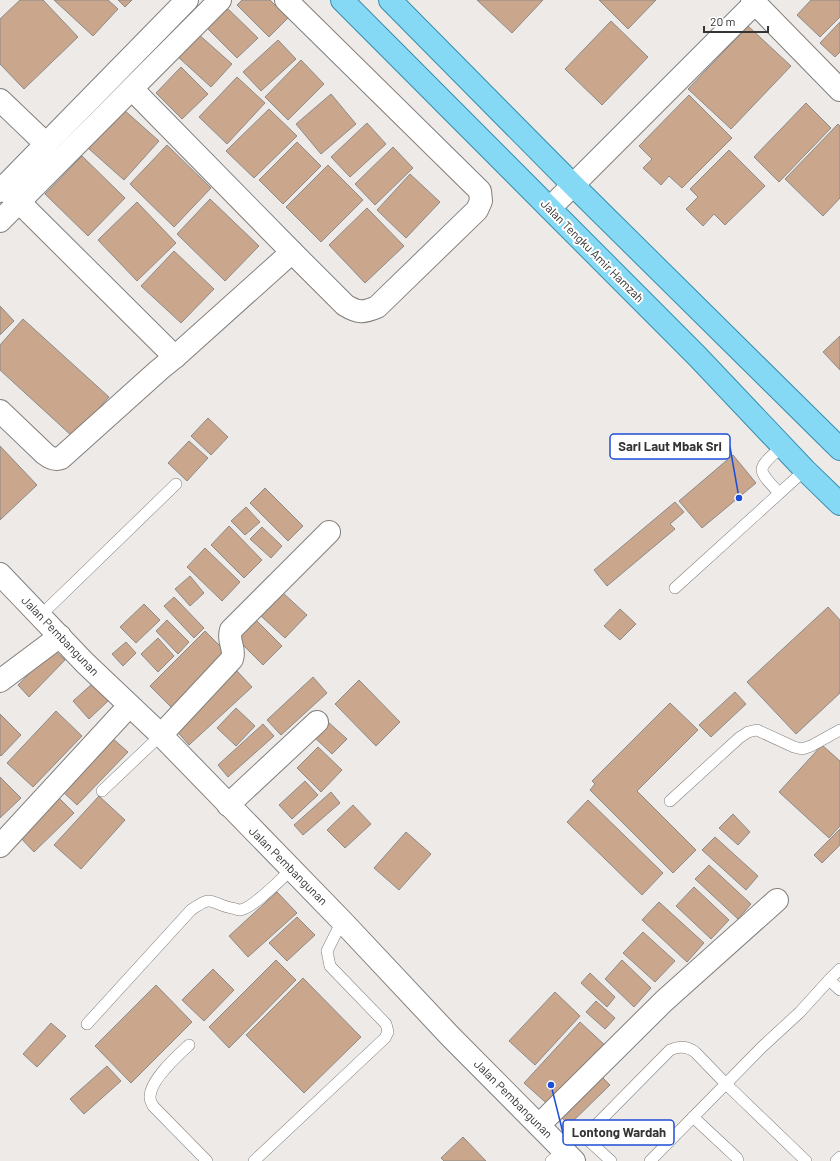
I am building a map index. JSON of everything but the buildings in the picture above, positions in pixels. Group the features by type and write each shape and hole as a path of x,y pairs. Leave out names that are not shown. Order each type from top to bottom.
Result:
{"main road":[{"name":"Jalan Tengku Amir Hamzah","path":"342,0 698,357 805,470 840,504"},
{"path":"390,0 573,185 840,449"}],"street":[{"path":"176,357 19,203 2,189 187,0"},
{"path":"0,221 220,0"},
{"path":"132,89 345,304 355,311 366,312 377,306 477,210 481,201 480,191 286,0"},
{"path":"550,208 754,2 840,90"},
{"path":"0,100 46,144"},
{"path":"0,410 50,458 61,458 292,252"},
{"path":"161,735 232,659 233,651 229,636 231,630 329,532"},
{"name":"Jalan Pembangunan","path":"0,574 86,663 129,706 161,735 342,921 450,1036 539,1125 563,1158"},
{"path":"0,681 60,636"},
{"path":"0,846 129,706"},
{"path":"228,805 317,722"},
{"path":"539,1125 664,1001 777,900"}],"lane":[{"path":"779,493 763,476 762,471 763,466 782,446"},
{"path":"675,588 805,470"},
{"path":"41,615 176,484"},
{"path":"670,801 739,738 748,732 757,730 794,747 802,749 811,746 840,730"},
{"path":"102,791 161,735"},
{"path":"87,1024 191,910 202,903 213,900 228,907 241,910 252,905 291,870"},
{"path":"254,1161 385,1038 388,1032 386,1024 330,966 327,951 342,921"},
{"path":"650,1161 762,1047 800,1012 828,980 840,969"},
{"path":"828,980 840,990"},
{"path":"189,1045 162,1072 152,1086 150,1098 154,1106 207,1161"},
{"path":"611,1161 587,1139 586,1136 670,1050 677,1047 690,1048 695,1052 806,1161"},
{"path":"693,1117 737,1158 738,1161"},
{"path":"836,1161 840,1156"}],"place":[{"name":"Sari Laut Mbak Sri","path":"739,498"},
{"name":"Lontong Wardah","path":"551,1085"}]}
